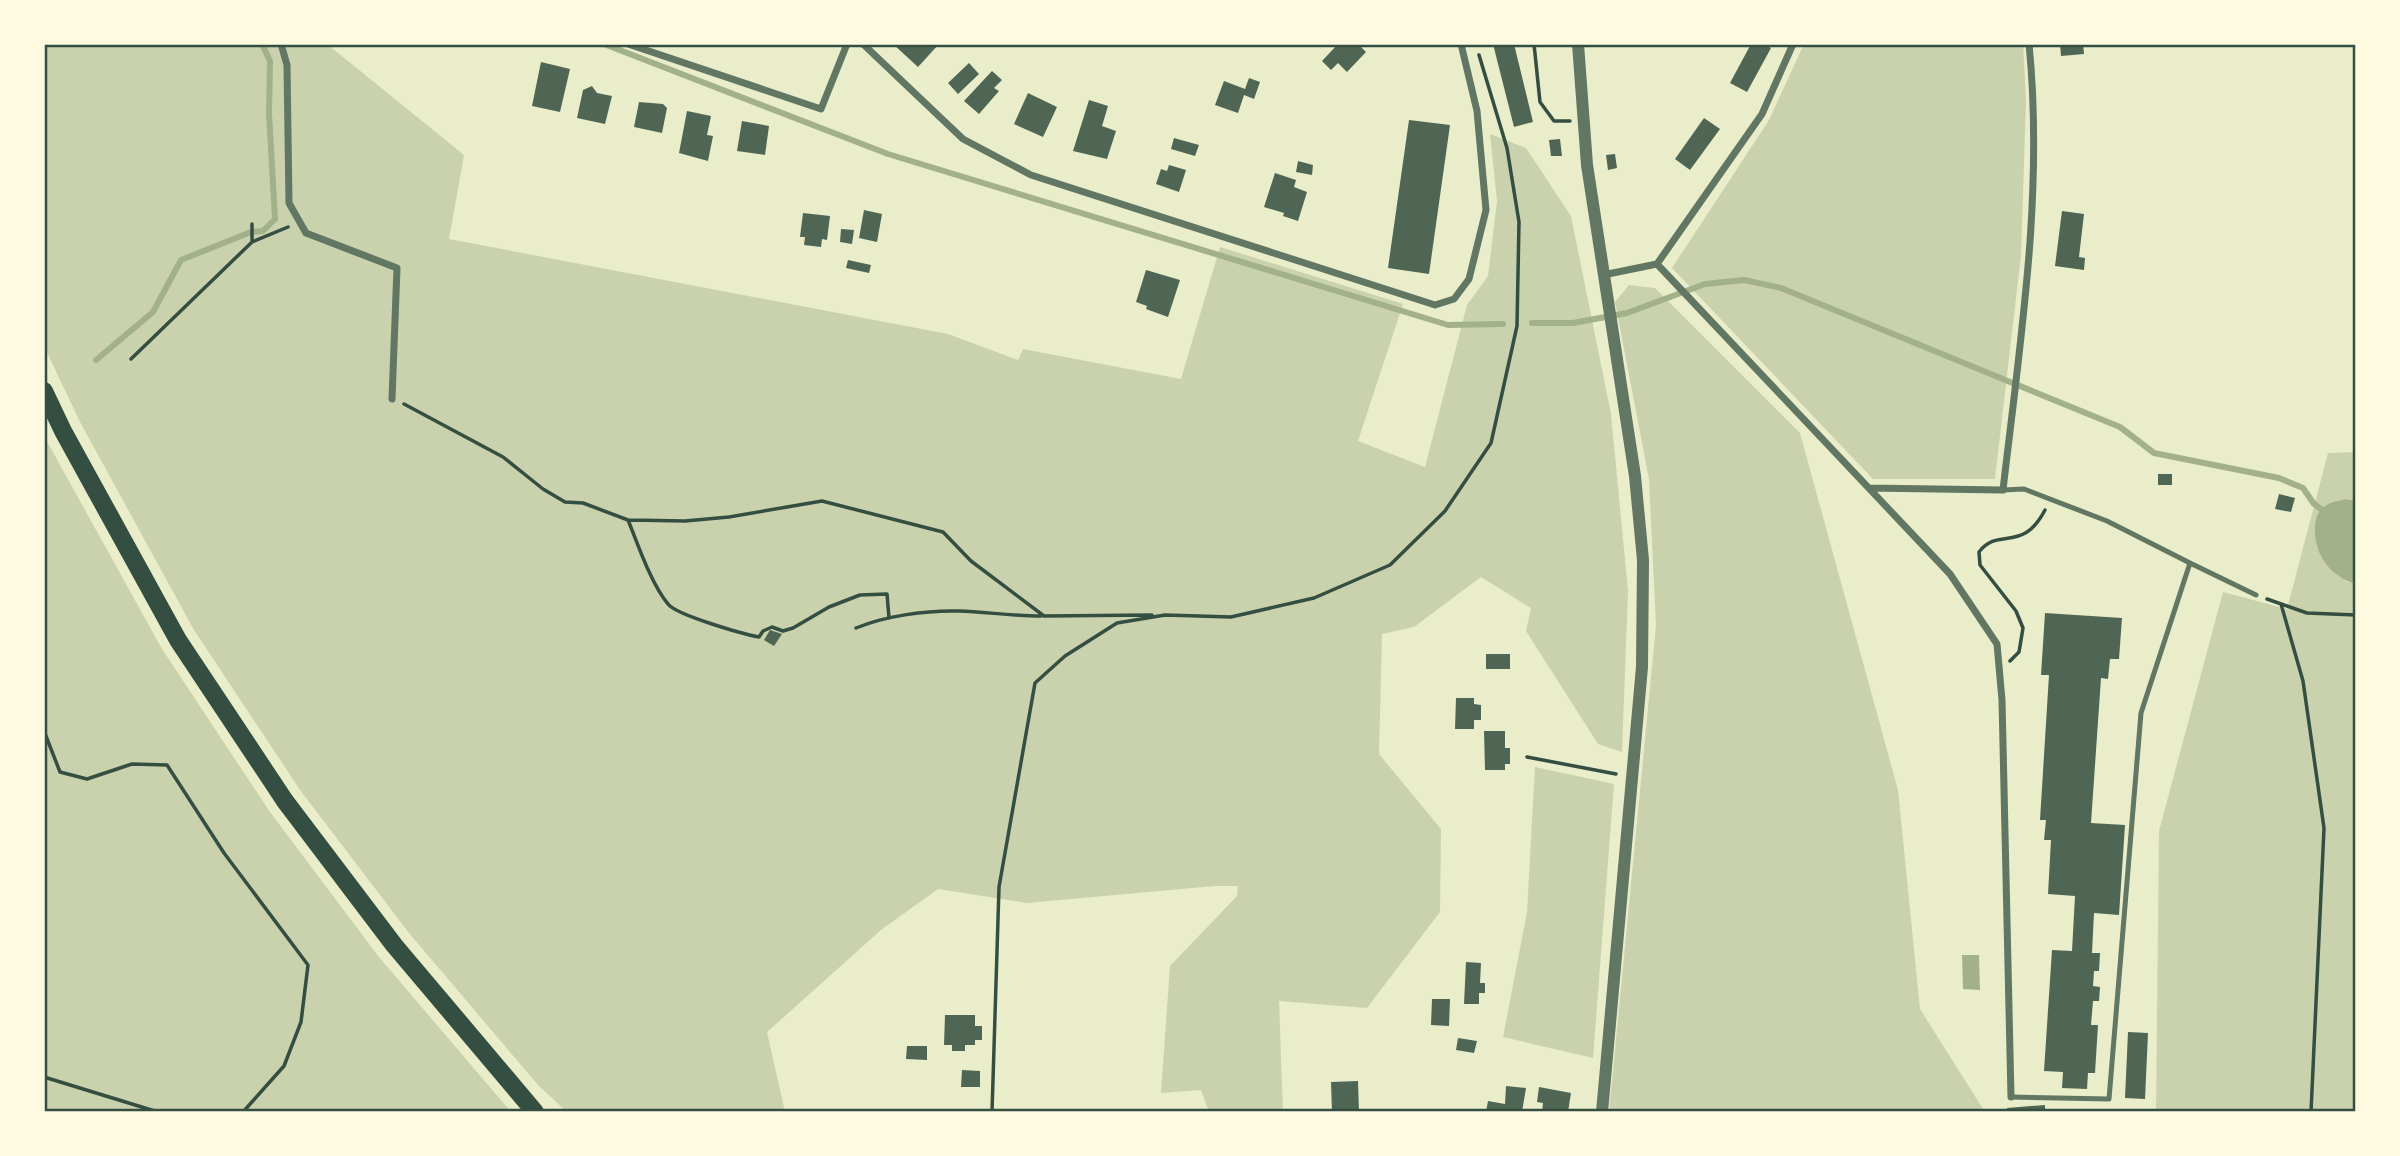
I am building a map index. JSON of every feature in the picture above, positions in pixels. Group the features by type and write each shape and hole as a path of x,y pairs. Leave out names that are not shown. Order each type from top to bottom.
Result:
{"main road":[{"path":"44,391 63,431 178,639 285,801 394,945 533,1108"}],"street":[{"path":"281,44 286,65 289,203 306,233 397,268 393,399"},
{"path":"628,44 821,109 847,44"},
{"path":"863,44 963,139 1031,175 1435,305 1454,299 1469,279 1486,210 1477,111 1461,44"},
{"path":"1578,44 1582,121 1602,275 1635,477 1643,559 1642,667 1602,1112"},
{"path":"1602,275 1657,264 1762,114 1793,44"},
{"path":"1869,488 2003,490 2031,256 2034,96 2029,44"},
{"path":"1657,264 1950,574 1997,644 2002,700 2011,1097"}],"lane":[{"path":"2003,490 2024,489 2107,521 2256,595"},
{"path":"2011,1097 2109,1099 2141,713 2190,563"}],"path":[{"path":"1534,44 1539,102 1554,121 1582,121"},
{"path":"856,628 889,618 958,611 1004,616 1231,617 1314,598 1390,565 1445,511 1491,443 1517,326 1519,222 1507,148 1478,53"},
{"path":"131,359 252,242 300,223"},
{"path":"252,224 252,242"},
{"path":"393,399 503,457 543,489 565,502 583,503 628,520 685,521 729,517 822,501 943,532 971,561 1044,616"},
{"path":"1999,671 2019,652 2023,628 2015,611 1980,565 1979,552 1986,544 2027,533 2037,525 2050,499"},
{"path":"628,520 651,574 669,606 683,613 759,637 763,631 772,627 783,631 793,628 829,607 860,595 887,594 889,618"},
{"path":"2256,595 2307,613 2356,615"},
{"path":"2281,604 2303,681 2324,828 2311,1112"},
{"path":"992,1112 999,887 1035,683 1065,656 1117,623 1165,615"},
{"path":"44,731 60,772 87,779 132,764 167,765 224,853 308,965 302,1021 284,1066 243,1112"},
{"path":"1527,757 1632,777"},
{"path":"44,1077 158,1112"}],"shaded area":[{"path":"44,44 327,44 464,155 449,239 948,334 1018,360 1023,349 1181,379 1220,247 1403,304 1358,441 1425,467 1467,305 1488,276 1497,201 1490,134 1526,148 1571,216 1611,414 1628,591 1622,752 1598,744 1526,631 1531,608 1481,577 1414,627 1382,634 1379,754 1441,829 1440,912 1367,1008 1279,1001 1283,1112 1209,1112 1201,1090 1161,1093 1170,966 1237,896 1238,886 1215,886 1027,903 938,889 881,930 767,1032 785,1112 567,1112 538,1085 409,933 300,790 194,630 80,422 44,346"},
{"path":"1804,44 2023,44 2026,100 2021,255 1995,479 1873,479 1672,268 1769,120"},
{"path":"1629,285 1655,288 1800,433 1898,790 1920,1009 1985,1112 1609,1112 1656,625 1649,479 1615,302"},
{"path":"44,436 162,649 270,812 379,957 511,1112 44,1112"},
{"path":"2356,452 2356,501 2346,499 2345,581 2356,584 2356,1112 2156,1112 2159,831 2223,592 2287,609 2328,453"},
{"path":"2346,499 2356,501 2356,584 2338,575 2325,562 2315,535 2316,519 2321,510 2329,504"},
{"path":"1535,767 1614,784 1593,1058 1503,1037 1527,912"},
{"path":"1962,955 1979,955 1980,990 1963,989"}],"building":[{"path":"893,44 939,44 918,67"},
{"path":"1338,44 1358,44 1366,52 1347,72 1338,63 1331,70 1322,61"},
{"path":"1493,44 1514,44 1533,122 1514,127"},
{"path":"1751,44 1764,44 1771,48 1747,92 1730,83"},
{"path":"2060,44 2083,44 2084,54 2061,56"},
{"path":"2102,44 2120,44 2120,46 2102,47"},
{"path":"541,62 570,69 560,112 532,106"},
{"path":"969,63 979,74 958,94 948,83"},
{"path":"992,71 1002,80 994,88 999,91 979,114 964,101"},
{"path":"1249,78 1260,82 1254,99 1244,95 1238,113 1215,105 1224,81 1245,89"},
{"path":"592,86 597,93 612,96 605,124 577,118 583,90"},
{"path":"1028,93 1057,107 1043,137 1014,124"},
{"path":"1089,100 1108,106 1102,126 1116,131 1107,159 1073,151"},
{"path":"639,102 663,104 667,108 662,133 634,127"},
{"path":"687,111 711,116 707,135 713,136 708,161 679,153"},
{"path":"1704,118 1720,129 1690,170 1675,159"},
{"path":"1409,120 1450,125 1429,274 1388,268"},
{"path":"742,121 769,126 765,155 737,151"},
{"path":"1174,138 1199,145 1195,156 1171,149"},
{"path":"1560,139 1562,156 1551,156 1549,140"},
{"path":"1615,154 1617,168 1608,170 1606,155"},
{"path":"1298,161 1313,165 1312,175 1296,172"},
{"path":"1169,165 1186,170 1179,192 1156,184 1161,169 1167,171"},
{"path":"1275,173 1296,180 1294,187 1307,192 1298,221 1264,207"},
{"path":"864,210 882,214 877,242 859,238"},
{"path":"2062,211 2084,214 2079,257 2085,258 2084,270 2055,266"},
{"path":"803,213 830,216 827,240 822,239 821,247 804,245 805,237 800,237"},
{"path":"841,229 854,230 852,244 840,242"},
{"path":"848,260 871,265 869,273 846,268"},
{"path":"1146,270 1180,280 1168,317 1136,302"},
{"path":"2158,474 2172,474 2172,485 2158,485"},
{"path":"2279,494 2295,498 2291,512 2275,509"},
{"path":"2045,613 2122,618 2119,659 2110,659 2108,679 2101,678 2091,823 2125,825 2119,915 2094,913 2092,953 2100,953 2099,971 2094,971 2093,986 2100,987 2099,1001 2093,1001 2091,1025 2098,1025 2095,1073 2088,1073 2087,1089 2062,1088 2063,1072 2044,1071 2052,950 2072,951 2075,896 2048,894 2051,840 2044,840 2046,820 2040,820 2049,675 2041,675"},
{"path":"770,630 782,634 774,646 764,640"},
{"path":"1486,654 1510,654 1510,669 1486,669"},
{"path":"1456,698 1474,698 1474,704 1481,705 1481,720 1474,720 1474,729 1455,729"},
{"path":"1484,731 1505,731 1505,748 1510,748 1510,764 1505,764 1505,770 1485,770"},
{"path":"1466,962 1481,963 1480,983 1485,983 1485,993 1479,993 1479,1004 1464,1004"},
{"path":"1432,999 1450,999 1449,1026 1431,1025"},
{"path":"945,1015 975,1015 975,1026 982,1026 982,1040 975,1040 975,1045 965,1045 965,1051 952,1051 952,1045 944,1045"},
{"path":"2128,1032 2148,1033 2145,1099 2125,1098"},
{"path":"1458,1038 1477,1041 1474,1053 1456,1050"},
{"path":"907,1046 927,1046 927,1060 906,1059"},
{"path":"962,1070 980,1071 980,1087 961,1087"},
{"path":"1358,1081 1359,1112 1332,1112 1331,1082"},
{"path":"1506,1086 1526,1088 1522,1112 1486,1112 1488,1101 1505,1104"},
{"path":"1539,1087 1571,1093 1568,1112 1542,1112 1543,1103 1537,1102"},
{"path":"2045,1105 2045,1112 2008,1112 2007,1108"}],"waterway":[{"path":"96,360 153,312 181,260 251,232 263,231 275,219 269,113 270,61 262,44"},
{"path":"604,44 888,154 1448,325 1503,324"},
{"path":"1532,323 1573,323 1627,313 1705,284 1744,280 1781,288 2120,427 2154,453 2279,478 2303,488 2314,504 2328,514"}]}
